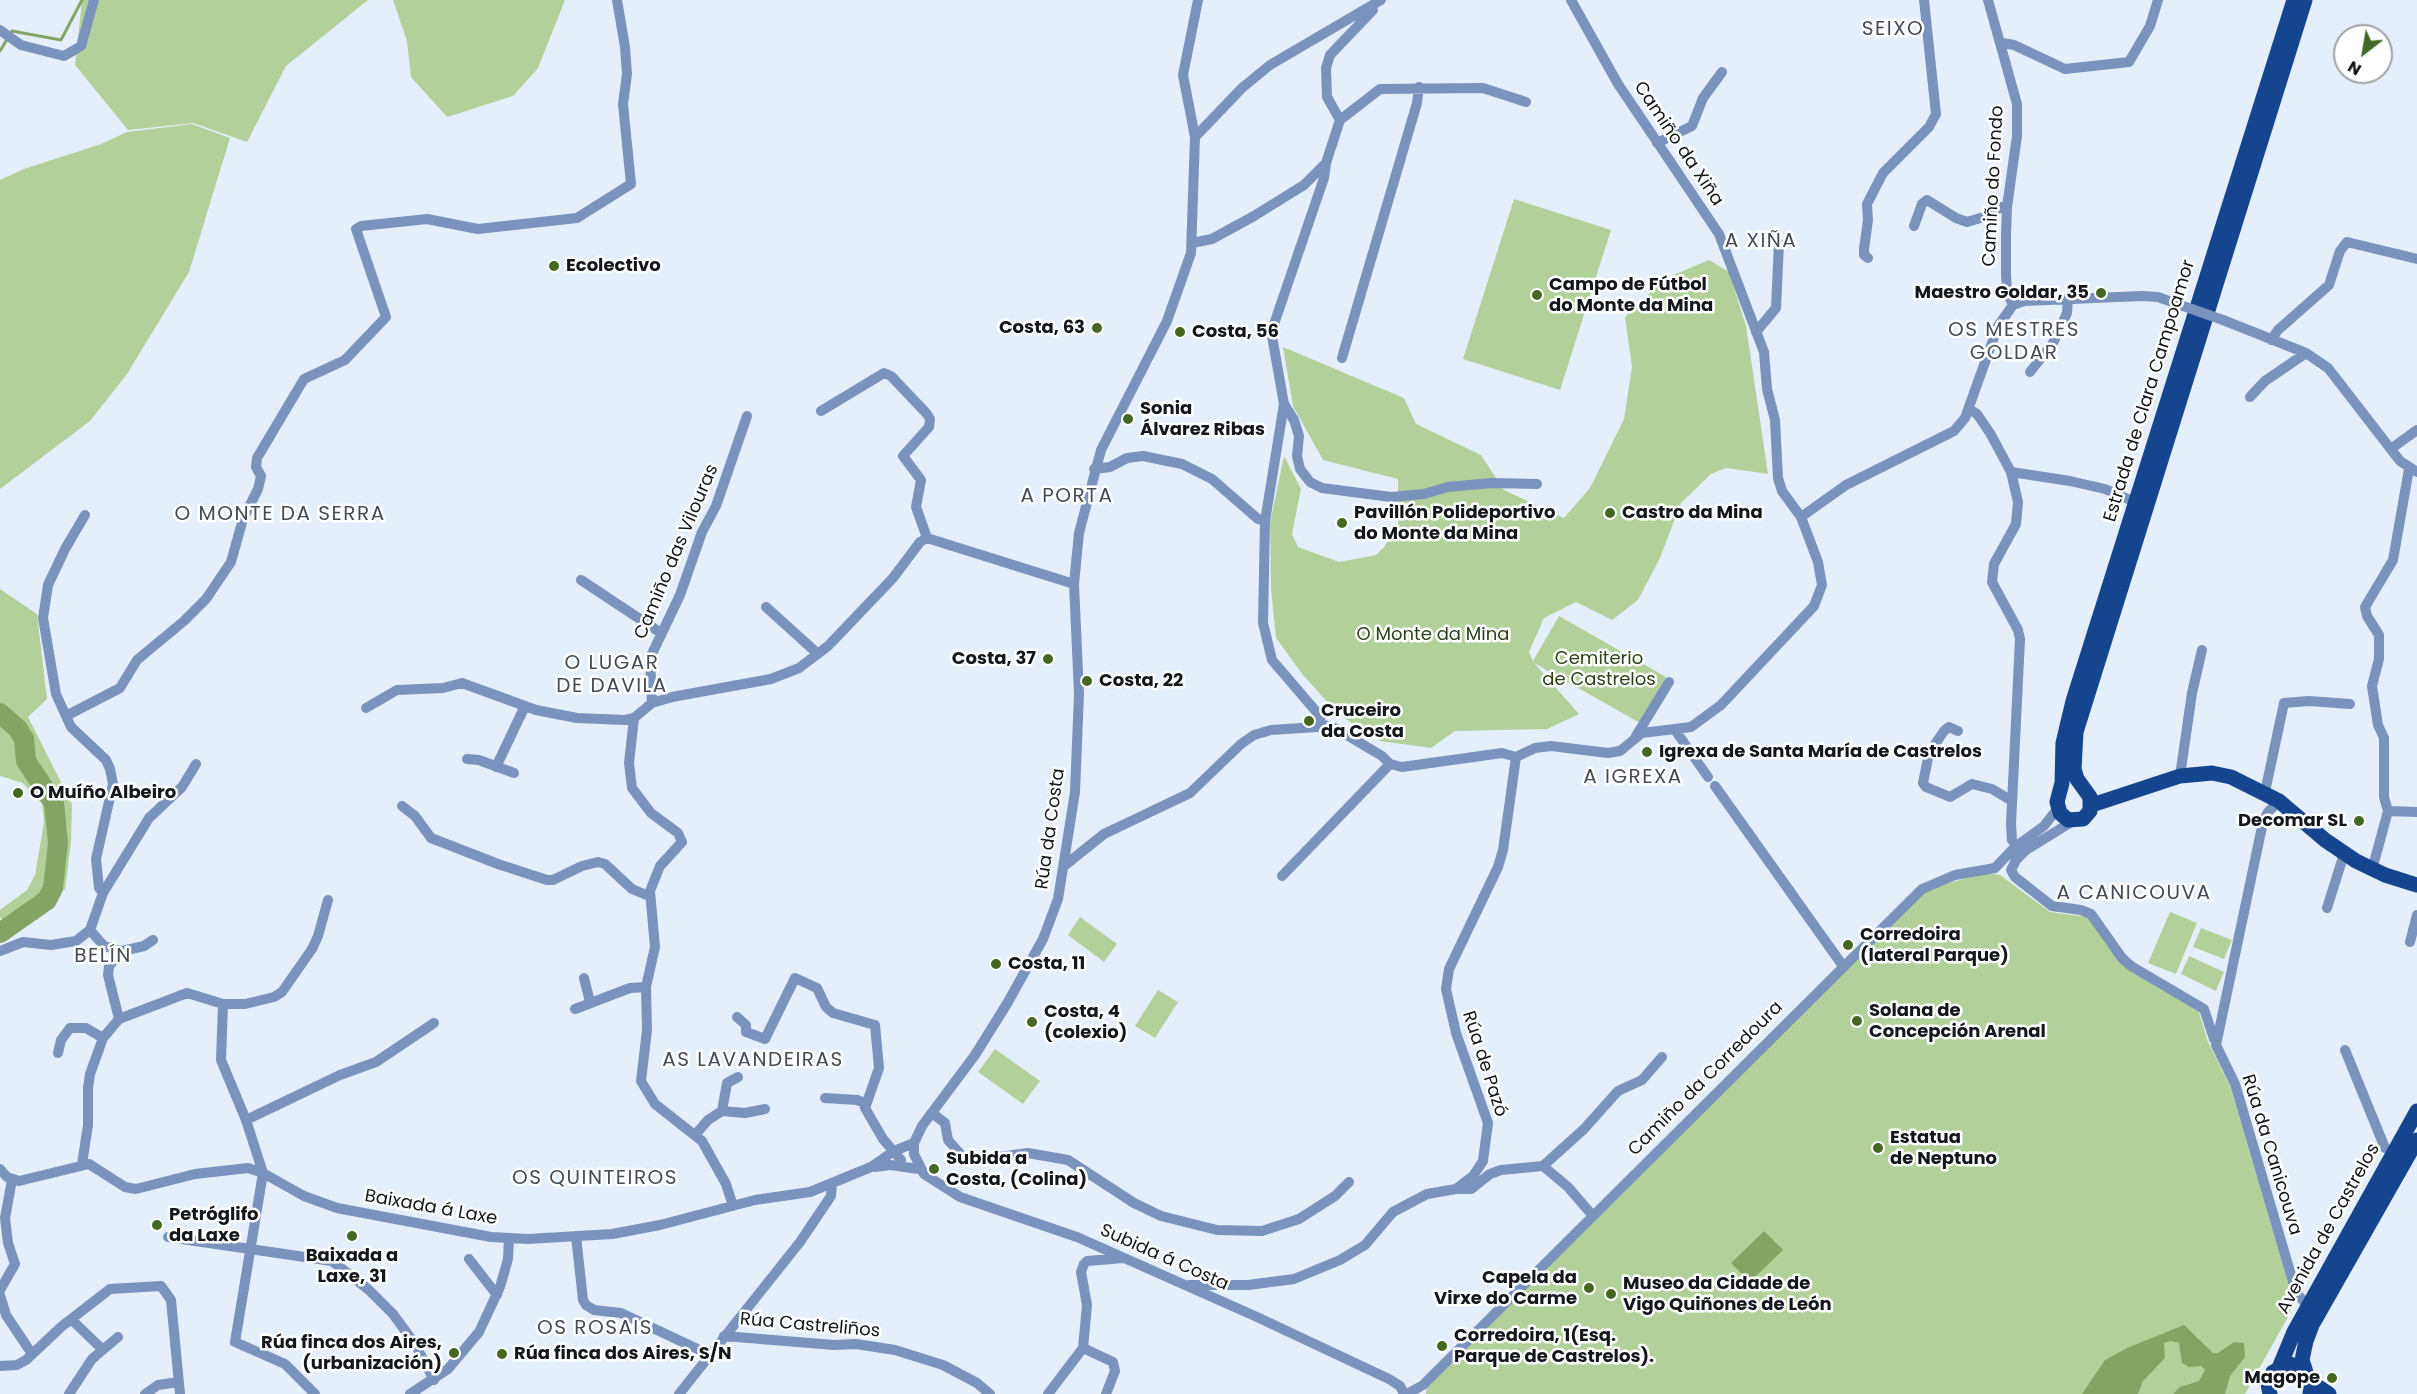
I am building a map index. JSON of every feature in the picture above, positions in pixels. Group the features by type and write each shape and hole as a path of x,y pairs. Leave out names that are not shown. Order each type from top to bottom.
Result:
{"main road":[{"name":"Estrada de Clara Campoamor","path":"2058,802 2065,730 2294,0"},
{"name":"Estrada de Clara Campoamor","path":"2092,805 2074,769 2076,732 2305,0"},
{"path":"2084,790 2073,787 2058,802 2063,817 2073,821 2088,815 2092,805 2180,776 2212,773 2231,777 2279,801 2344,854 2372,870 2417,885"},
{"name":"Avenida de Castrelos","path":"2309,1383 2302,1360 2312,1325 2408,1147 2417,1112"},
{"name":"Avenida de Castrelos","path":"2266,1391 2308,1307 2408,1147"},
{"path":"2278,1368 2290,1364 2309,1383 2329,1394"}],"street":[{"path":"1,31 21,45 64,56 81,46 94,0"},
{"path":"66,716 120,688 136,660 184,621 206,599 231,562 243,519 258,489 261,476 256,467 257,458 299,387 311,375 345,360 386,317 356,230 361,226 427,219 478,229 577,218 631,184 623,104 627,74 626,47 617,0"},
{"name":"Rúa da Costa","path":"914,1149 932,1113 975,1055 1034,956 1051,919 1065,866 1075,792 1079,694 1074,584 1082,518 1094,470 1116,418 1167,321 1182,283 1192,243 1194,137 1183,75 1198,0"},
{"path":"1194,137 1242,88 1270,65 1383,0"},
{"path":"1340,120 1327,97 1326,68 1330,55 1383,0"},
{"name":"Camiño da Xiña","path":"1571,0 1618,84 1719,234 1764,352 1767,389 1775,420 1778,478 1782,491 1800,517 1818,562 1822,585 1814,606 1702,722 1675,730 1642,733 1636,736"},
{"path":"1868,258 1864,255 1868,220 1867,204 1883,173 1929,127 1936,114 1924,0"},
{"name":"Camiño do Fondo","path":"1989,0 2002,43 2018,118 2007,207 2007,292 2013,305"},
{"path":"2002,43 2014,45 2065,69 2129,62 2150,26 2158,0"},
{"path":"1657,143 1692,126 1703,98 1722,72"},
{"path":"1342,358 1417,103 1419,87"},
{"path":"1321,723 1320,717 1277,669 1269,650 1263,623 1265,521 1284,404 1272,336 1273,327 1322,185 1326,163 1340,120 1380,89 1483,88 1526,102"},
{"path":"1192,243 1212,239 1289,195 1305,190 1326,163"},
{"path":"1305,190 1313,193 1322,185"},
{"path":"1305,190 1311,200 1312,213"},
{"path":"1914,226 1922,204 1927,200 1967,222 1990,215 2000,207 2007,207"},
{"path":"2271,340 2278,330 2329,285 2340,251 2347,242 2417,259"},
{"path":"1756,332 1776,308 1779,243"},
{"path":"1800,517 1846,485 1948,436 1960,425 1969,409 1998,326 2013,305 2024,301 2158,297 2306,353 2328,368 2400,461 2413,471 2393,560 2365,607 2367,616 2379,635 2379,659 2372,686 2379,725 2384,738 2384,797 2388,811 2372,870"},
{"path":"2030,372 2053,344 2067,313 2068,299"},
{"path":"2250,397 2265,381 2306,353"},
{"path":"821,411 884,373 891,376 927,414 930,419 929,427 903,456 921,480 916,507 927,538"},
{"path":"1284,404 1294,420 1299,436 1297,456 1300,469 1310,482 1323,488 1391,497 1424,494 1448,487 1537,484"},
{"path":"1969,409 1977,414 1990,433 2011,472 2018,502 2016,524 1994,564 1992,582 2018,630 2020,639 2011,834 2018,850"},
{"name":"Camiño das Vilouras","path":"652,703 648,668 661,633 680,596 702,532 716,506 747,416"},
{"path":"2392,448 2417,430"},
{"path":"1094,470 1127,458 1143,456 1182,464 1212,479 1258,519 1265,521"},
{"path":"2011,472 2105,489 2135,502"},
{"path":"85,515 48,585 44,618 56,694 78,736 92,746 111,769 113,784 96,859 99,888 104,893"},
{"path":"366,708 397,690 443,688 462,683 525,706 577,718 606,720 634,718 652,703 771,680 799,668 818,654 893,578 920,542 927,538 1074,584"},
{"path":"581,580 661,633"},
{"path":"766,607 818,654"},
{"path":"2180,776 2192,693 2202,650"},
{"path":"1321,723 1335,728 1382,756 1390,764 1414,767 1502,753 1516,757 1536,748 1551,746 1608,753 1620,751 1636,736 1669,682"},
{"path":"2265,792 2284,703 2350,704"},
{"path":"496,766 525,706"},
{"path":"634,718 629,763 632,788 651,813 678,833 682,842 660,866 649,896 655,947 646,987 647,1030 641,1081 655,1104 702,1141 726,1184 733,1206"},
{"path":"1065,866 1104,834 1191,793 1254,735 1271,730 1317,727 1321,723"},
{"path":"1958,731 1949,727 1929,753 1923,783 1926,787 1950,797 1972,783 1992,789 2012,801"},
{"path":"1675,730 1708,777"},
{"name":"Rúa de Pazó","path":"1456,1189 1473,1176 1483,1161 1488,1124 1451,1016 1448,979 1456,955 1498,867 1503,850 1516,757"},
{"path":"467,759 479,760 514,773"},
{"path":"0,951 23,942 65,945 90,930 109,880 149,818 182,787 196,764"},
{"path":"1282,876 1390,764"},
{"path":"1715,786 1844,966"},
{"path":"2216,1045 2263,822 2268,812 2279,801"},
{"path":"1995,868 2044,826 2058,802"},
{"path":"402,806 415,816 431,838 536,877 553,880 582,866 598,862 608,865 616,876 632,889 649,896"},
{"path":"2388,811 2417,812"},
{"path":"2011,870 2018,850 2073,821"},
{"path":"2327,908 2344,854"},
{"name":"Camiño da Corredoura","path":"1406,1394 1423,1385 1928,885 1955,875 1995,868 2011,870"},
{"name":"Rúa da Canicouva","path":"2011,870 2015,878 2052,906 2081,910 2091,914 2122,958 2131,966 2200,1004 2235,1084 2295,1293 2308,1307"},
{"path":"0,1169 12,1180 27,1179 82,1164 88,1125 88,1088 103,1038 119,1019 175,995 187,993 223,1004 268,1000 282,992 318,936 328,900"},
{"path":"2410,942 2417,915"},
{"path":"90,930 104,946 122,951 144,946 153,940"},
{"path":"119,1019 108,975 109,966 122,951"},
{"path":"584,978 590,1002"},
{"path":"737,1017 746,1025 746,1032 765,1039 795,978 817,988 826,1007 833,1013 875,1025 879,1068 865,1103 866,1112 897,1156"},
{"path":"575,1009 630,988 646,987"},
{"path":"223,1004 221,1060 246,1120 263,1173 235,1342 285,1364 315,1394"},
{"path":"246,1120 340,1075 376,1062 434,1023"},
{"path":"58,1053 61,1040 70,1028 86,1028 103,1038"},
{"path":"2345,1050 2385,1148 2408,1147"},
{"path":"1184,1285 1248,1285 1294,1279 1340,1260 1365,1245 1393,1212 1427,1194 1471,1189 1490,1174 1501,1170 1543,1166 1584,1129 1618,1091 1642,1080 1662,1057"},
{"path":"722,1111 727,1083 738,1077"},
{"path":"825,1098 857,1100 865,1103"},
{"path":"695,1135 708,1120 722,1111 745,1113 765,1109"},
{"path":"932,1113 945,1123 948,1140 962,1156 970,1161 1028,1153 1068,1160 1134,1203 1161,1216 1217,1230 1262,1231 1282,1225 1317,1208 1335,1196 1349,1182"},
{"path":"914,1149 919,1168"},
{"name":"Baixada á Laxe","path":"82,1164 97,1167 130,1189 228,1169 248,1168 263,1173 304,1196 337,1208 509,1239 612,1234 660,1225 733,1206 791,1197 832,1184 914,1149"},
{"name":"Baixada á Laxe","path":"890,1165 897,1156"},
{"name":"Baixada á Laxe","path":"871,1167 890,1165 919,1168"},
{"path":"1543,1166 1568,1187 1593,1216"},
{"name":"Subida á Costa","path":"919,1168 945,1189 980,1206 1060,1231 1124,1258 1389,1379 1400,1386 1406,1394"},
{"path":"0,1290 15,1264 8,1243 5,1218 12,1180"},
{"path":"679,1394 708,1354 813,1224 831,1196 832,1184"},
{"path":"576,1236 583,1300 586,1305 594,1310 621,1313 708,1354"},
{"path":"168,1237 332,1262 369,1290 393,1314 415,1344 434,1380"},
{"path":"410,1394 434,1380 456,1362 472,1344 497,1296 508,1258 509,1239"},
{"path":"1048,1394 1083,1348 1087,1305 1082,1267 1087,1261 1124,1258"},
{"path":"469,1259 497,1296"},
{"path":"0,1366 17,1365 61,1327 73,1321 100,1294 110,1289 161,1286 171,1300 179,1388 158,1385 145,1394"},
{"path":"0,1295 6,1315 32,1354"},
{"path":"73,1321 102,1349"},
{"name":"Rúa Castreliños","path":"724,1336 834,1345 856,1344 894,1350 942,1365 977,1383 990,1394"},
{"path":"69,1394 78,1378 102,1349 118,1337"},
{"path":"1083,1348 1113,1362 1115,1371 1106,1394"}],"green space":[{"path":"82,0 368,0 286,66 247,142 193,123 128,130 75,65"},
{"path":"393,0 565,0 538,68 513,96 447,117 411,77 407,41"},
{"path":"192,124 230,138 189,272 127,374 90,421 0,489 0,180 24,169 101,144 127,132"},
{"name":"Campo de Fútbol do Monte da Mina","path":"1514,199 1611,230 1560,390 1463,359"},
{"name":"O Monte da Mina","path":"1709,260 1729,272 1746,326 1768,474 1726,468 1711,474 1681,503 1660,558 1638,600 1612,620 1576,602 1544,618 1529,652 1533,661 1559,616 1666,677 1640,723 1534,663 1579,714 1547,729 1455,731 1431,748 1380,741 1338,714 1303,675 1276,638 1271,589 1270,523 1284,456 1301,489 1292,534 1298,547 1339,562 1376,555 1384,547 1398,525 1398,479 1323,460 1293,406 1283,347 1404,398 1416,424 1481,455 1504,490 1564,518 1590,488 1624,419 1632,367 1625,317 1664,279"},
{"path":"0,589 37,614 47,699 28,717 72,804 71,842 65,889 38,915 11,934 0,917 0,910 27,890 35,875 44,822 42,804 23,783 0,776"},
{"path":"1989,873 2000,875 2050,912 2088,917 2122,963 2198,1009 2208,1042 2230,1086 2293,1299 2289,1315 2245,1394 1426,1394 1427,1386 1923,893 1939,885"},
{"path":"2170,912 2197,923 2176,974 2148,963"},
{"path":"1080,917 1117,944 1104,962 1068,935"},
{"path":"2201,928 2232,940 2224,959 2193,947"},
{"path":"2189,956 2224,972 2216,991 2181,974"},
{"path":"1158,990 1178,1002 1155,1038 1135,1026"},
{"path":"995,1049 1040,1081 1023,1104 978,1072"}],"shaded area":[{"path":"1764,1231 1783,1250 1750,1282 1731,1263"},
{"path":"2184,1325 2213,1353 2218,1353 2234,1342 2244,1343 2245,1357 2230,1376 2225,1394 2173,1394 2180,1387 2199,1381 2205,1370 2201,1366 2189,1367 2182,1363 2179,1343 2171,1341 2164,1343 2165,1358 2143,1381 2138,1394 2082,1394 2105,1360 2127,1348"}],"waterway":[{"path":"0,51 12,31 61,40 82,0"},
{"path":"0,713 18,729 24,739 26,761 54,803 58,843 53,888 47,900 0,933"}],"place":[{"name":"Ecolectivo","path":"554,266"},
{"name":"Maestro Goldar, 35","path":"2101,293"},
{"name":"Campo de Fútbol do Monte da Mina","path":"1537,295"},
{"name":"Costa, 63","path":"1097,328"},
{"name":"Costa, 56","path":"1180,332"},
{"name":"Sonia Álvarez Ribas","path":"1128,419"},
{"name":"Castro da Mina","path":"1610,513"},
{"name":"Pavillón Polideportivo do Monte da Mina","path":"1342,523"},
{"name":"Costa, 37","path":"1048,659"},
{"name":"Costa, 22","path":"1087,681"},
{"name":"Cruceiro da Costa","path":"1309,721"},
{"name":"Igrexa de Santa María de Castrelos","path":"1647,752"},
{"name":"O Muíño Albeiro","path":"18,793"},
{"name":"Decomar SL","path":"2359,821"},
{"name":"Corredoira (lateral Parque)","path":"1848,945"},
{"name":"Costa, 11","path":"996,964"},
{"name":"Solana de Concepción Arenal","path":"1857,1021"},
{"name":"Costa, 4 (colexio)","path":"1032,1022"},
{"name":"Estatua de Neptuno","path":"1878,1148"},
{"name":"Subida a Costa, (Colina)","path":"934,1169"},
{"name":"Petróglifo da Laxe","path":"157,1225"},
{"name":"Baixada a Laxe, 31","path":"352,1236"},
{"name":"Capela da Virxe do Carme","path":"1589,1288"},
{"name":"Museo da Cidade de Vigo Quiñones de León","path":"1611,1294"},
{"name":"Corredoira, 1(Esq. Parque de Castrelos).","path":"1442,1346"},
{"name":"Rúa finca dos Aires, (urbanización)","path":"454,1353"},
{"name":"Rúa finca dos Aires, S/N","path":"502,1354"},
{"name":"Magope","path":"2332,1378"}],"district":[{"name":"SEIXO","path":"1893,30"},
{"name":"A XIÑA","path":"1761,242"},
{"name":"OS MESTRES GOLDAR","path":"2014,342"},
{"name":"A PORTA","path":"1067,497"},
{"name":"O MONTE DA SERRA","path":"280,515"},
{"name":"O LUGAR DE DAVILA","path":"612,676"},
{"name":"A IGREXA","path":"1633,778"},
{"name":"A CANICOUVA","path":"2134,894"},
{"name":"BELÍN","path":"103,957"},
{"name":"AS LAVANDEIRAS","path":"753,1061"},
{"name":"OS QUINTEIROS","path":"595,1179"},
{"name":"OS ROSAIS","path":"595,1329"}],"park label":[{"name":"Cemiterio de Castrelos","path":"1599,669"}]}
